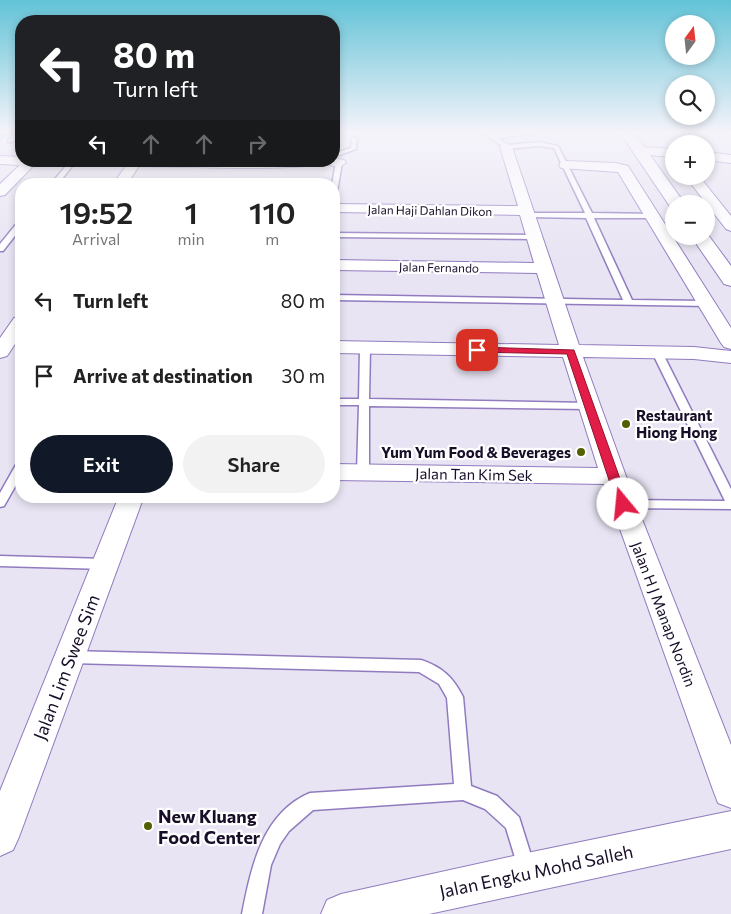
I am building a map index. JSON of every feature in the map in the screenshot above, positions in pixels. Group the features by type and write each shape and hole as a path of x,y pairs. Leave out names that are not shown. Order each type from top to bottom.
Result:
{"street":[{"path":"0,192 19,174"},
{"name":"Jalan H J Manap Nordin","path":"514,174 571,352 623,504 731,790"},
{"path":"626,174 731,343"},
{"path":"656,174 671,195"},
{"path":"699,185 731,226"},
{"name":"Jalan Haji Dahlan Dikon","path":"340,208 527,213"},
{"path":"706,245 731,280"},
{"name":"Jalan Fernando","path":"340,265 544,268"},
{"path":"7,344 15,331"},
{"path":"340,348 657,352 731,357"},
{"path":"694,353 731,348"},
{"name":"Jalan Tan Kim Sek","path":"340,472 614,476"},
{"name":"Jalan Lim Swee Sim","path":"0,837 129,503"},
{"name":"Jalan Engku Mohd Salleh","path":"341,914 527,872 731,830"}],"lane":[{"path":"570,174 629,303"},
{"path":"527,213 653,216"},
{"path":"0,249 15,231"},
{"path":"340,235 534,237"},
{"path":"0,237 15,237"},
{"path":"340,298 706,304"},
{"path":"363,472 365,348"},
{"path":"657,352 731,501"},
{"path":"340,402 589,406"},
{"path":"0,502 15,476"},
{"path":"623,504 731,505"},
{"path":"0,561 106,564"},
{"path":"70,657 421,666 444,679 454,697 463,792"},
{"path":"252,914 262,861 274,835 293,813 310,802 463,792 491,802 513,823 527,872"}],"place":[{"name":"Restaurant Hiong Hong","path":"626,424"},
{"name":"Yum Yum Food & Beverages","path":"581,452"},
{"name":"New Kluang Food Center","path":"148,826"}],"route":[{"path":"477,350 571,352 623,504"}]}
